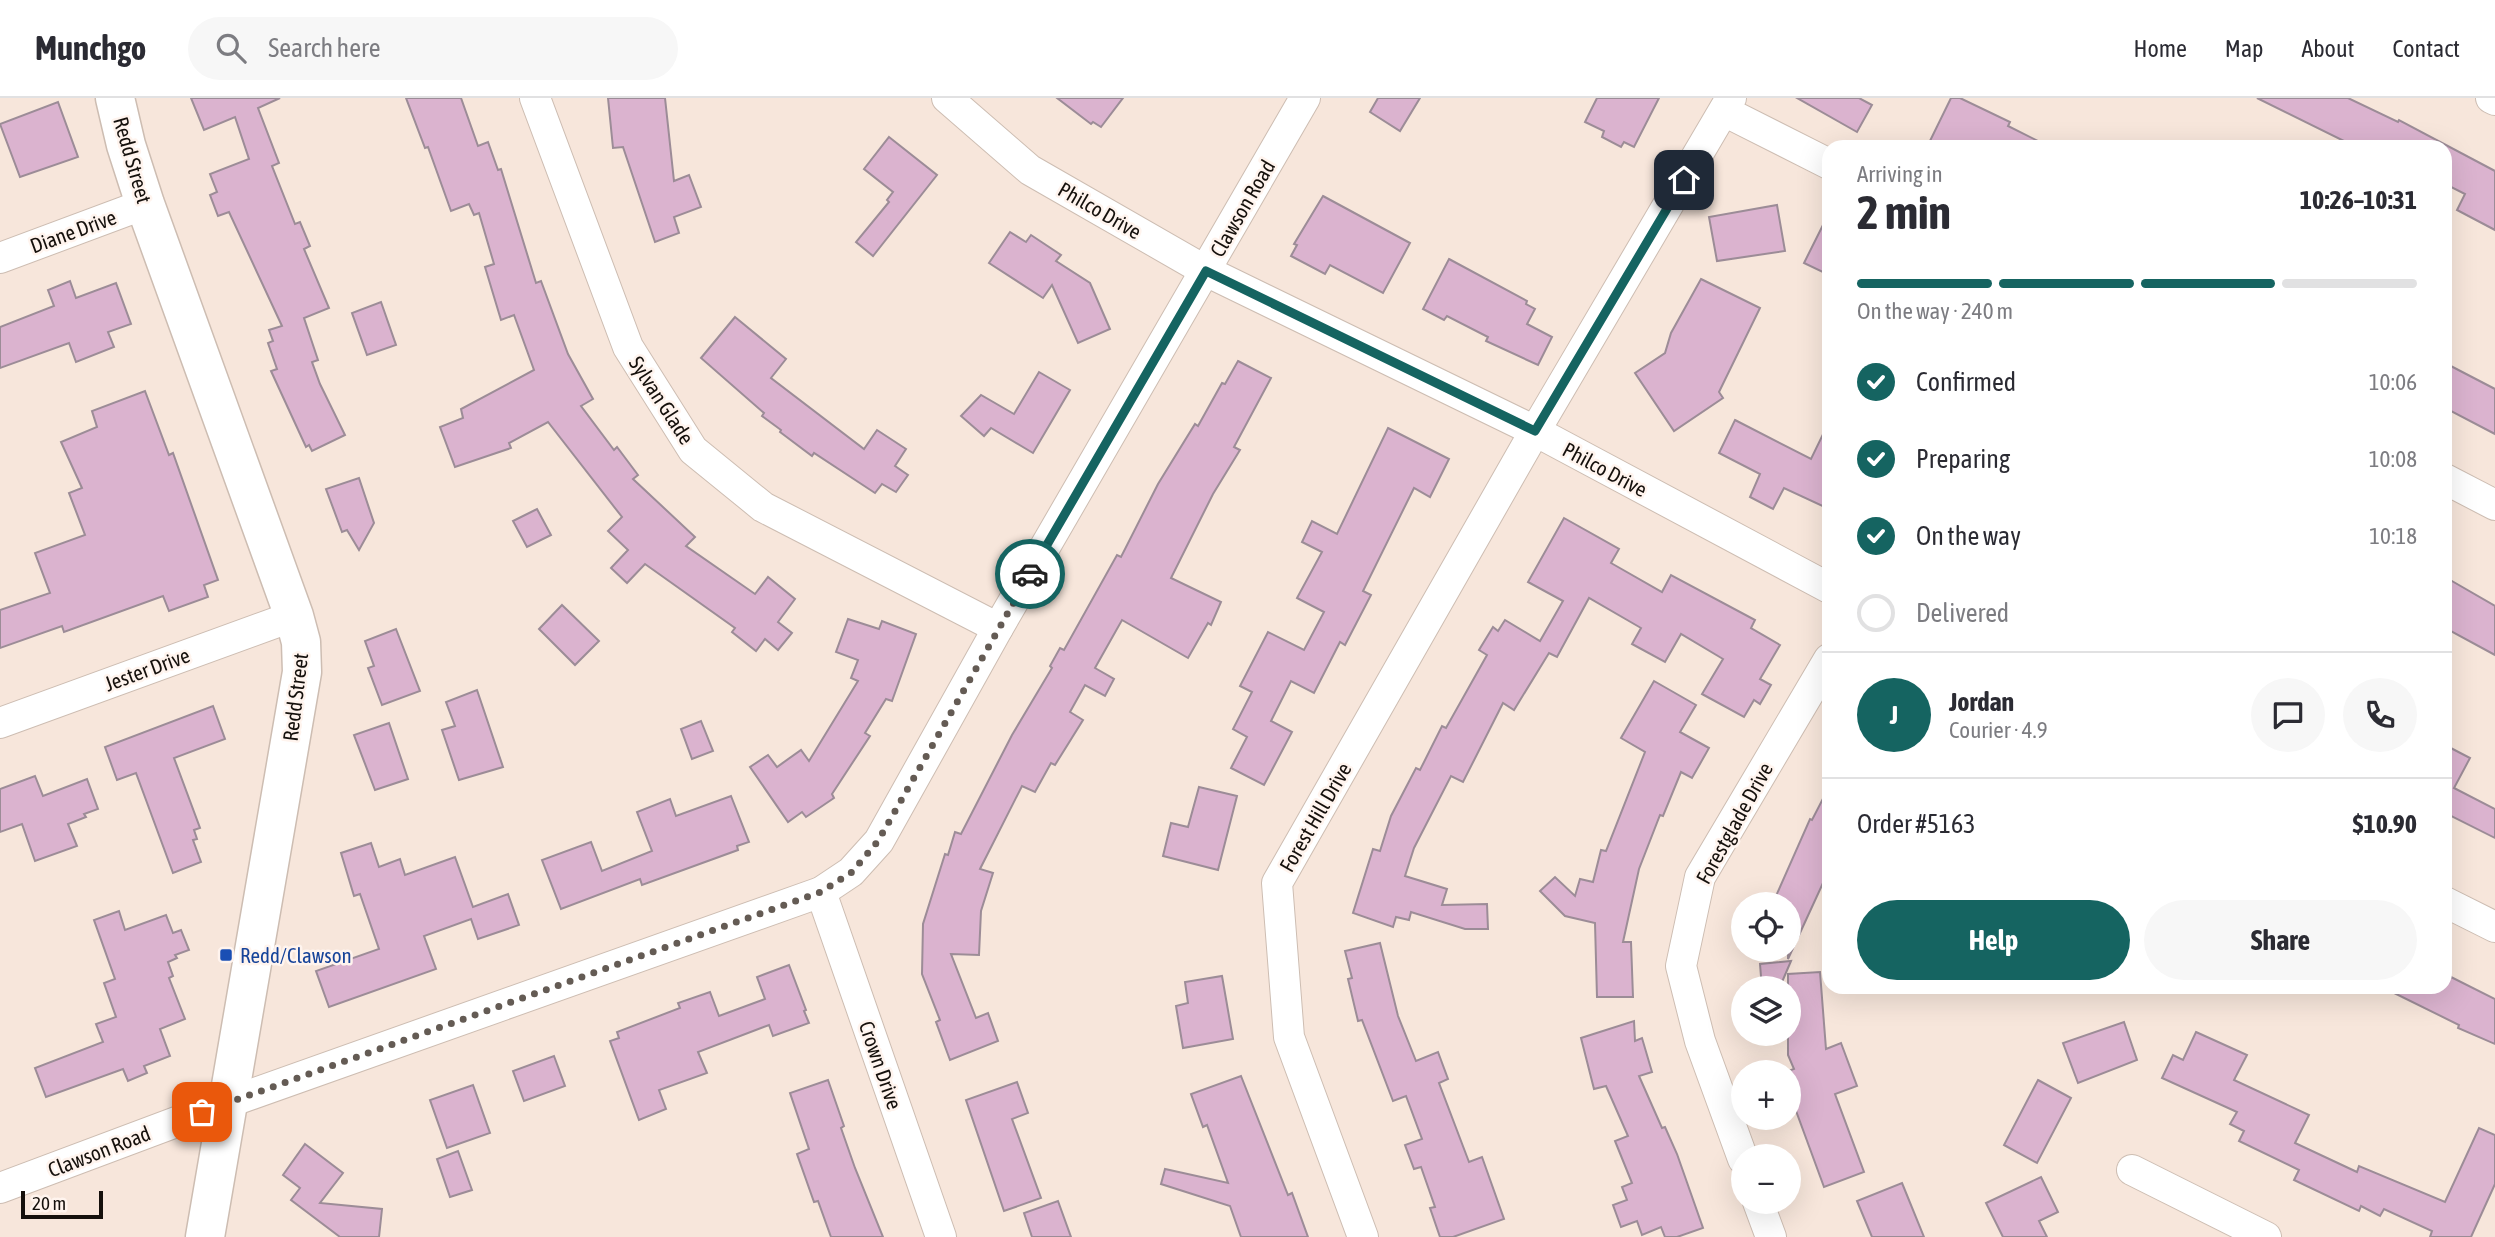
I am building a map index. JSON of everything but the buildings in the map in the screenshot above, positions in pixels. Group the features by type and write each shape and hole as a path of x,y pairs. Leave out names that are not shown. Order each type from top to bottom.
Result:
{"street":[{"name":"Redd Street","path":"116,98 126,145 145,204 294,616 301,642 302,672 205,1237"},
{"name":"Sylvan Glade","path":"535,98 628,347 693,450 763,506 998,628"},
{"name":"Philco Drive","path":"947,98 1030,170 1206,271 1535,431 1822,584"},
{"name":"Clawson Road","path":"0,1188 227,1103 821,892 852,872 878,841 1305,98"},
{"path":"1728,104 1822,160"},
{"name":"Forest Hill Drive","path":"1363,1237 1289,1037 1277,883 1535,431 1728,104"},
{"name":"Diane Drive","path":"0,258 145,204"},
{"path":"2452,483 2495,505"},
{"name":"Jester Drive","path":"0,723 294,616"},
{"name":"Forestglade Drive","path":"1738,1144 1700,1041 1681,965 1700,877 1822,671"},
{"name":"Crown Drive","path":"821,892 941,1237"},
{"path":"2452,906 2495,928"},
{"path":"2132,1170 2266,1237"},
{"path":"1762,1214 1771,1237"}],"way so far":[{"path":"202,1112 821,892 852,872 878,841 1030,574"}],"place":[{"name":"Redd/Clawson","path":"226,955"}],"route":[{"path":"1030,574 1206,271 1535,431 1684,180"}]}
